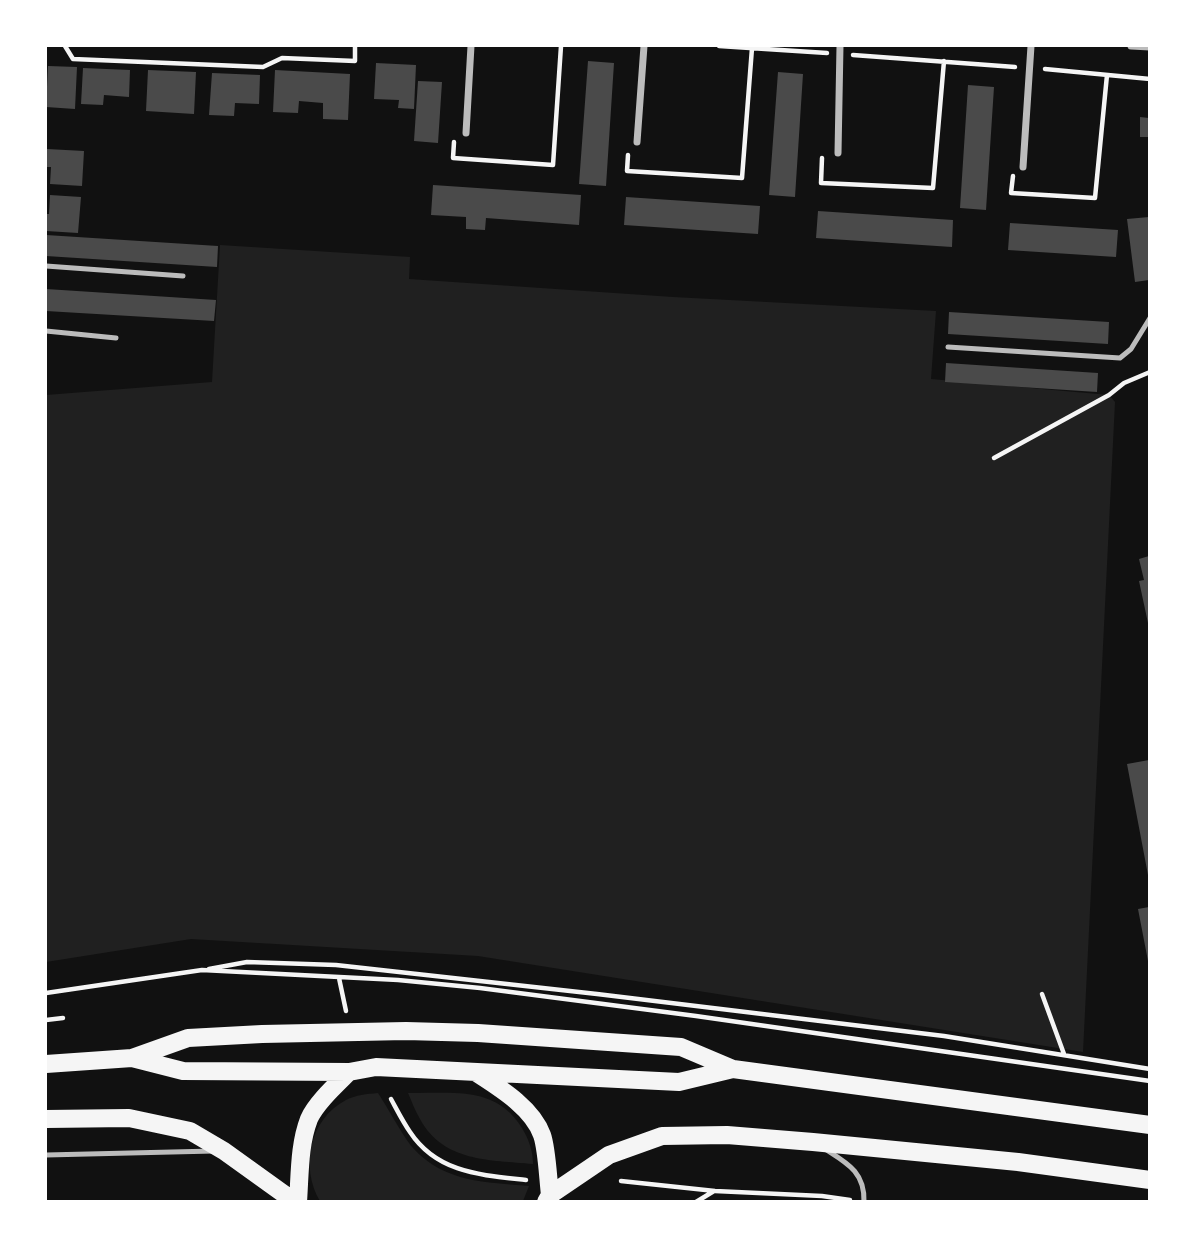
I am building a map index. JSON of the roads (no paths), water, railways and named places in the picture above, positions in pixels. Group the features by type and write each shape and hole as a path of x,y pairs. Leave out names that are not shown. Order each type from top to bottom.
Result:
{"main road":[{"path":"46,1063 132,1058 188,1038 406,1031 478,1033 681,1047 733,1069 1150,1125"},
{"path":"132,1058 183,1071 349,1072 376,1068 679,1082 733,1069"},
{"path":"472,1071 502,1089 528,1113 542,1135 548,1198 609,1155 662,1136 727,1135 1018,1162 1150,1180"},
{"path":"297,1202 300,1153 310,1117 327,1094 349,1072"},
{"path":"46,1119 129,1118 190,1131 224,1151 297,1202"}],"street":[{"path":"466,133 471,46"},
{"path":"633,143 644,46"},
{"path":"1023,167 1031,46"},
{"path":"1130,46 1150,47"},
{"path":"838,152 840,50"}],"lane":[{"path":"46,266 183,276"},
{"path":"948,348 1120,358 1131,349 1150,318"},
{"path":"46,331 116,338"},
{"path":"813,1143 846,1162 856,1172 864,1189 864,1202"},
{"path":"46,1155 224,1151"}]}
